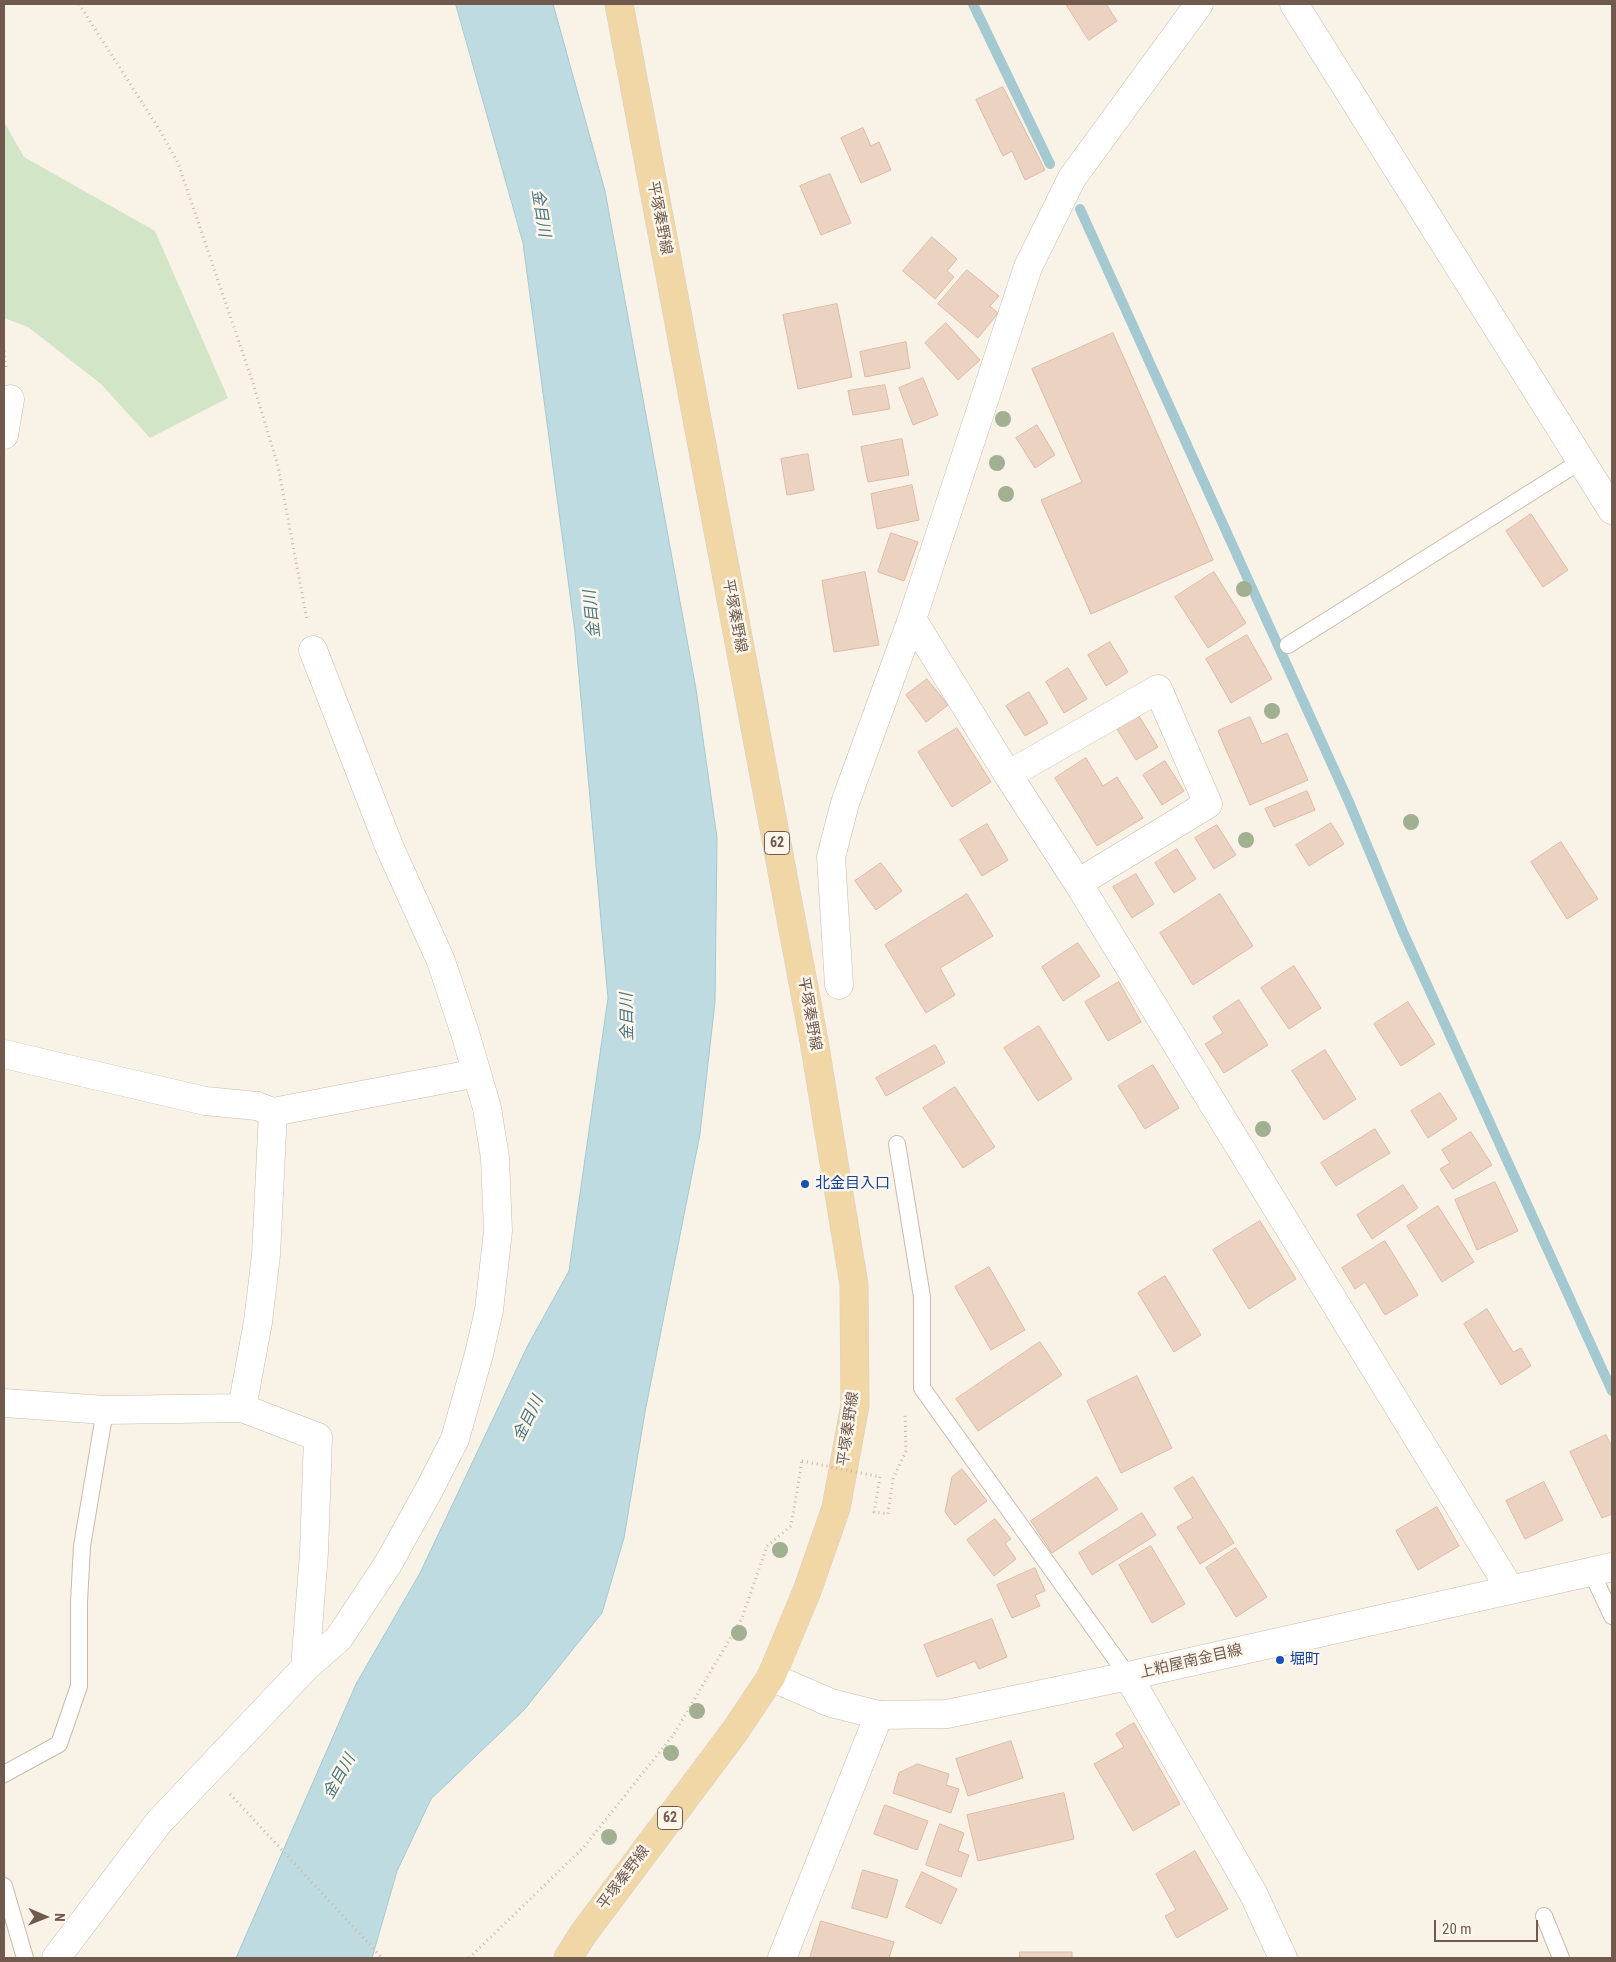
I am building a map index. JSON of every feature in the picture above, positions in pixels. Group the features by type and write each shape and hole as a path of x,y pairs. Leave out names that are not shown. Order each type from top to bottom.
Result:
{"main road":[{"name":"平塚秦野線","path":"568,1958 583,1934 735,1730 771,1677 807,1591 836,1508 856,1405 854,1285 814,1041 619,4"}],"street":[{"path":"839,985 831,856 845,804 912,619 1028,267 1072,178 1199,4"},
{"path":"1294,4 1612,510"},
{"path":"4,435 10,399"},
{"path":"912,619 1008,775 1078,883 1510,1589"},
{"path":"56,1958 159,1822 207,1769 305,1668 338,1638 388,1564 455,1439 479,1354 489,1310 498,1231 496,1158 487,1108 441,960 389,846 313,650"},
{"path":"1008,775 1158,689 1208,804 1078,883"},
{"path":"4,1054 205,1101 258,1106 273,1112 477,1073"},
{"path":"242,1408 258,1322 266,1255 273,1112"},
{"path":"4,1403 105,1410 242,1408 318,1436 314,1552 305,1668"},
{"name":"上粕屋南金目線","path":"771,1677 831,1703 880,1715 947,1714 1128,1676 1601,1569"},
{"path":"1128,1676 1253,1893 1283,1958"},
{"path":"782,1958 880,1715"}],"lane":[{"path":"1288,645 1580,461"},
{"path":"898,1144 922,1297 922,1388 1128,1676"},
{"path":"4,1774 59,1744 79,1686 79,1602 82,1546 105,1410"},
{"path":"1601,1569 1612,1616"},
{"path":"4,1886 25,1958"},
{"path":"1544,1916 1561,1958"}],"path":[{"path":"79,4 159,128 178,163 253,383 278,466 313,650"},
{"path":"469,1958 583,1848 674,1734 742,1618 767,1546 791,1526 802,1462 880,1477 874,1512 888,1514 893,1479 906,1451 904,1387 922,1388"},
{"path":"207,1769 382,1958"}],"green space":[{"path":"4,122 24,157 155,231 228,398 150,438 101,384 28,327 4,318"}],"water":[{"name":"金目川","path":"456,4 553,4 605,191 696,689 717,838 715,1002 700,1134 645,1412 624,1538 602,1613 524,1710 431,1799 397,1871 372,1958 236,1958 356,1684 420,1573 527,1347 569,1271 608,998 575,632 523,243"}],"building":[{"path":"1066,4 1106,4 1117,21 1089,40"},
{"path":"1003,87 1045,170 1025,180 1012,151 1003,156 976,100"},
{"path":"863,128 871,146 879,142 891,170 861,183 841,138"},
{"path":"830,174 851,223 821,235 800,186"},
{"path":"932,237 957,259 947,271 954,277 935,299 903,271"},
{"path":"967,270 999,296 990,306 998,313 978,338 938,304"},
{"path":"837,304 852,377 798,389 783,315"},
{"path":"946,323 980,360 958,380 925,343"},
{"path":"1113,333 1213,560 1091,614 1041,500 1082,482 1032,369"},
{"path":"906,342 910,368 865,377 860,352"},
{"path":"923,378 938,415 913,425 899,388"},
{"path":"885,385 890,409 853,415 848,391"},
{"path":"1037,425 1055,455 1035,468 1016,438"},
{"path":"902,439 909,475 868,482 861,447"},
{"path":"808,454 814,490 787,495 781,459"},
{"path":"912,485 919,520 877,529 871,494"},
{"path":"1531,514 1568,570 1543,587 1506,531"},
{"path":"891,533 918,542 904,581 878,572"},
{"path":"865,572 879,645 834,652 822,581"},
{"path":"1214,572 1246,623 1208,648 1175,597"},
{"path":"1247,635 1272,679 1231,703 1206,659"},
{"path":"1110,642 1128,672 1106,686 1088,655"},
{"path":"1068,668 1087,699 1064,713 1046,682"},
{"path":"927,679 948,705 926,722 906,695"},
{"path":"1029,692 1048,723 1025,736 1006,706"},
{"path":"1139,716 1158,747 1136,760 1117,729"},
{"path":"1250,717 1262,744 1287,733 1308,780 1250,805 1218,731"},
{"path":"957,728 991,782 952,807 918,752"},
{"path":"1086,758 1103,786 1117,777 1143,818 1097,846 1055,778"},
{"path":"1165,761 1184,791 1162,805 1143,775"},
{"path":"1307,791 1315,810 1274,827 1265,809"},
{"path":"1331,823 1344,844 1309,866 1296,845"},
{"path":"987,824 1008,860 982,876 960,840"},
{"path":"1217,825 1236,855 1214,869 1195,838"},
{"path":"1561,842 1598,899 1567,919 1531,862"},
{"path":"1177,849 1196,879 1174,893 1155,863"},
{"path":"881,863 902,891 876,910 855,881"},
{"path":"1136,874 1154,904 1132,918 1113,887"},
{"path":"967,894 993,936 940,968 955,995 926,1013 885,945"},
{"path":"1220,894 1253,946 1193,985 1160,933"},
{"path":"1078,943 1100,976 1063,1001 1042,967"},
{"path":"1294,966 1321,1008 1289,1029 1261,988"},
{"path":"1119,982 1141,1022 1108,1041 1085,1002"},
{"path":"1239,1000 1268,1045 1224,1073 1205,1044 1223,1033 1213,1017"},
{"path":"1408,1002 1435,1044 1401,1066 1374,1024"},
{"path":"1039,1026 1072,1079 1038,1101 1004,1048"},
{"path":"935,1045 945,1063 886,1096 876,1078"},
{"path":"1325,1050 1356,1099 1324,1120 1292,1071"},
{"path":"1153,1065 1179,1108 1145,1129 1118,1086"},
{"path":"955,1087 995,1147 963,1168 923,1108"},
{"path":"1440,1093 1457,1119 1428,1138 1411,1111"},
{"path":"1375,1129 1390,1153 1336,1186 1321,1163"},
{"path":"1471,1132 1492,1165 1453,1189 1440,1169 1450,1163 1442,1150"},
{"path":"1495,1182 1518,1231 1477,1250 1455,1200"},
{"path":"1403,1185 1418,1208 1372,1239 1357,1215"},
{"path":"1438,1206 1474,1262 1442,1282 1407,1226"},
{"path":"1260,1221 1296,1279 1249,1309 1213,1250"},
{"path":"1385,1241 1418,1295 1385,1315 1365,1282 1355,1289 1342,1268"},
{"path":"989,1267 1025,1330 991,1350 955,1287"},
{"path":"1165,1276 1201,1335 1174,1352 1138,1293"},
{"path":"1487,1309 1513,1352 1521,1348 1531,1366 1501,1385 1464,1324"},
{"path":"1040,1342 1062,1375 978,1431 956,1399"},
{"path":"1137,1376 1172,1448 1121,1473 1087,1401"},
{"path":"1606,1435 1612,1447 1612,1514 1602,1518 1570,1452"},
{"path":"962,1469 987,1501 955,1525 945,1512 952,1477"},
{"path":"1097,1477 1118,1509 1052,1553 1031,1521"},
{"path":"1193,1477 1234,1543 1200,1564 1177,1527 1193,1518 1174,1488"},
{"path":"1544,1482 1563,1520 1525,1539 1506,1501"},
{"path":"1437,1507 1459,1546 1418,1570 1396,1531"},
{"path":"1142,1513 1156,1535 1092,1575 1079,1553"},
{"path":"995,1519 1011,1539 1005,1543 1016,1559 994,1576 967,1540"},
{"path":"1151,1546 1185,1604 1152,1623 1119,1565"},
{"path":"1236,1548 1267,1597 1236,1617 1206,1568"},
{"path":"1035,1568 1045,1591 1035,1595 1040,1606 1012,1618 997,1585"},
{"path":"992,1619 1007,1657 979,1669 975,1661 937,1677 924,1645"},
{"path":"1134,1723 1180,1804 1133,1831 1094,1764 1124,1747 1116,1734"},
{"path":"1011,1741 1023,1778 968,1796 956,1759"},
{"path":"918,1764 949,1774 946,1785 959,1789 951,1813 893,1793 899,1773"},
{"path":"1064,1793 1074,1839 978,1861 967,1815"},
{"path":"885,1805 928,1821 917,1850 874,1834"},
{"path":"940,1824 964,1833 958,1851 969,1855 961,1877 926,1865"},
{"path":"1195,1851 1228,1909 1177,1938 1165,1916 1176,1910 1156,1874"},
{"path":"863,1870 898,1880 887,1918 852,1908"},
{"path":"922,1872 957,1889 941,1924 906,1907"},
{"path":"821,1921 894,1942 889,1958 810,1958"},
{"path":"1020,1952 1072,1952 1072,1958 1020,1958"}],"waterway":[{"path":"973,4 1050,164"},
{"path":"1080,209 1349,802 1403,932 1612,1391"}],"place":[{"name":"北金目入口","path":"805,1184"},
{"name":"堀町","path":"1280,1660"}]}
